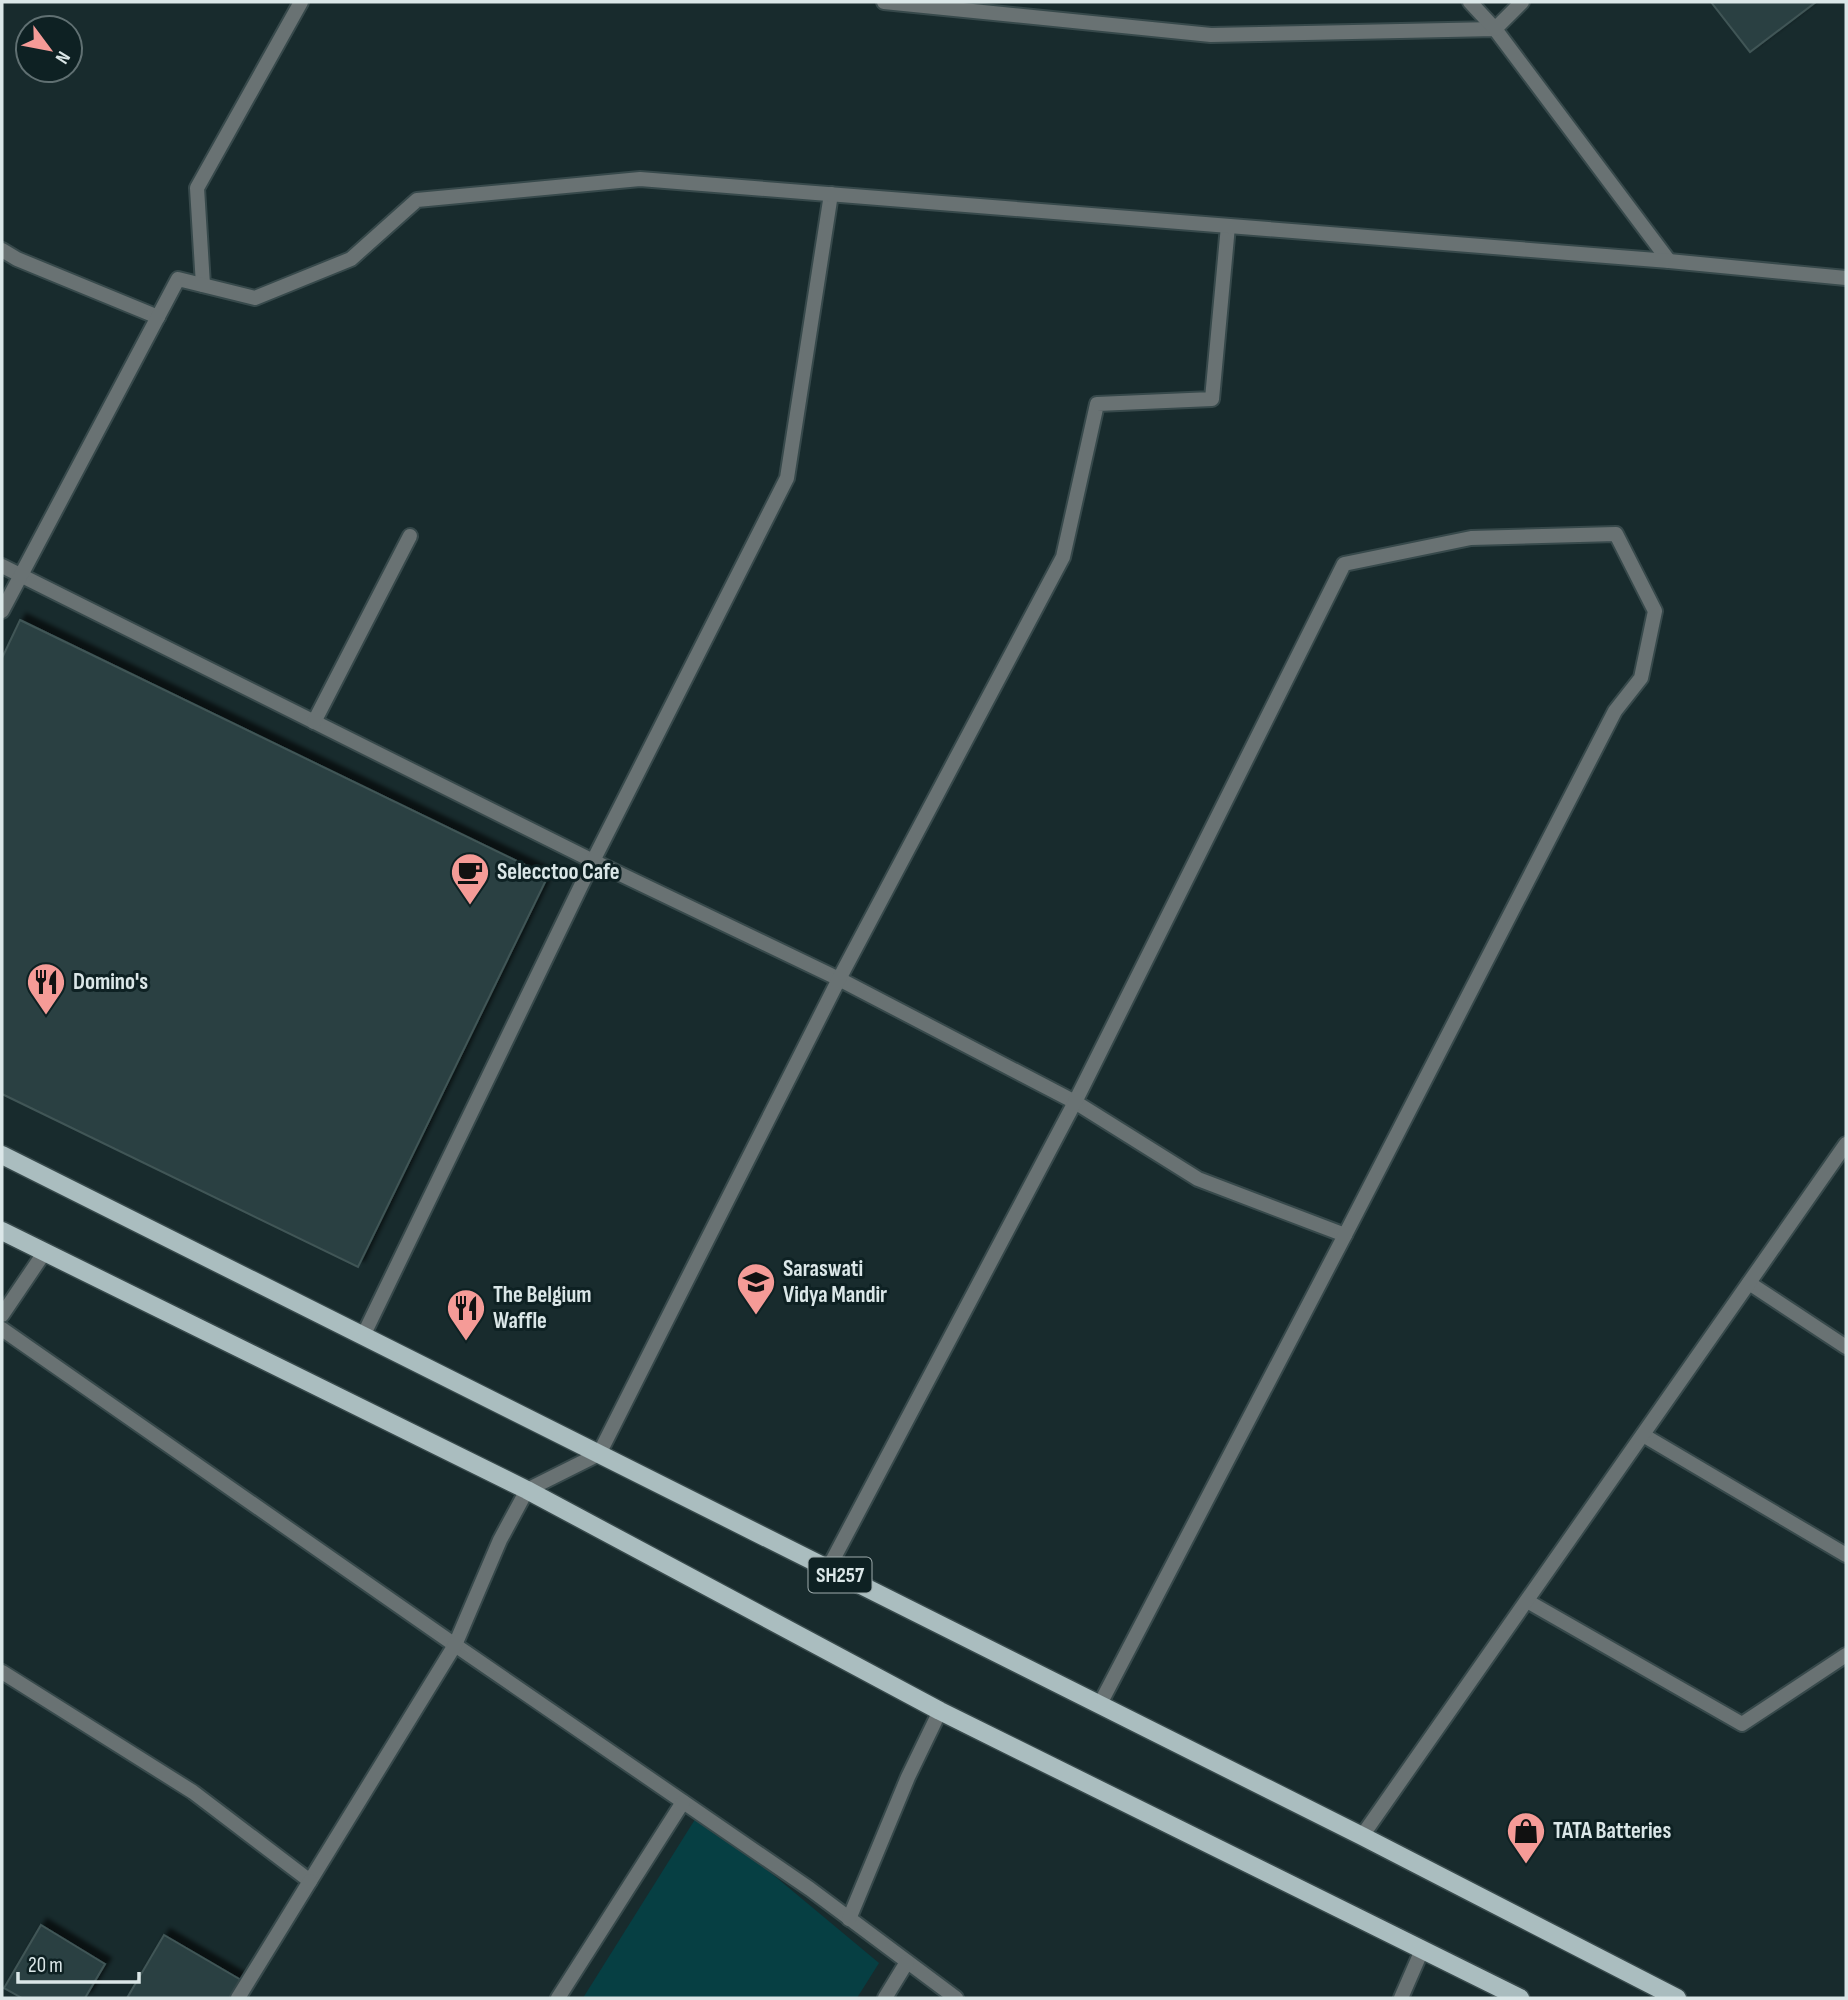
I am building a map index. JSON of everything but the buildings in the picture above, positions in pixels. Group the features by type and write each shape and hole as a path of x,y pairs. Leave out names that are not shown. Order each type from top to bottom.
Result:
{"main road":[{"name":"SH257","path":"2,1155 1100,1704 1677,1998"},
{"path":"2,1231 527,1490 940,1711 1520,1998"}],"street":[{"path":"203,285 197,188 301,2"},
{"path":"884,2 1211,35 1495,29 1522,2"},
{"path":"1470,2 1495,29 1669,261"},
{"path":"2,611 178,279 255,298 351,259 417,200 640,179 1669,261 1846,278"},
{"path":"363,1336 593,861 787,478 831,194"},
{"path":"238,1998 455,1645 500,1540 527,1490 599,1454 839,979 1063,557 1097,404 1212,399 1228,226"},
{"path":"2,250 17,259 158,317"},
{"path":"828,1569 1075,1102 1344,564 1471,538 1616,534 1655,611 1641,678 1615,711 1100,1704"},
{"path":"314,722 411,536"},
{"path":"2,566 593,861 839,979 1075,1102 1198,1179 1345,1235"},
{"path":"1362,1836 1846,1144"},
{"path":"2,1315 44,1253"},
{"path":"1749,1283 1846,1347"},
{"path":"2,1329 810,1889 956,1998"},
{"path":"1643,1434 1846,1555"},
{"path":"1527,1601 1742,1724 1846,1656"},
{"path":"2,1672 193,1792 310,1881"},
{"path":"849,1919 908,1777 940,1711"},
{"path":"558,1998 683,1802"},
{"path":"1401,1998 1422,1950"},
{"path":"885,1998 907,1962"}],"shaded area":[{"path":"699,1813 879,1963 857,1998 583,1998"}],"place":[{"name":"Selecctoo Cafe","path":"470,906"},
{"name":"Domino's","path":"46,1016"},
{"name":"Saraswati Vidya Mandir","path":"756,1316"},
{"name":"The Belgium Waffle","path":"466,1342"},
{"name":"TATA Batteries","path":"1526,1865"}]}
